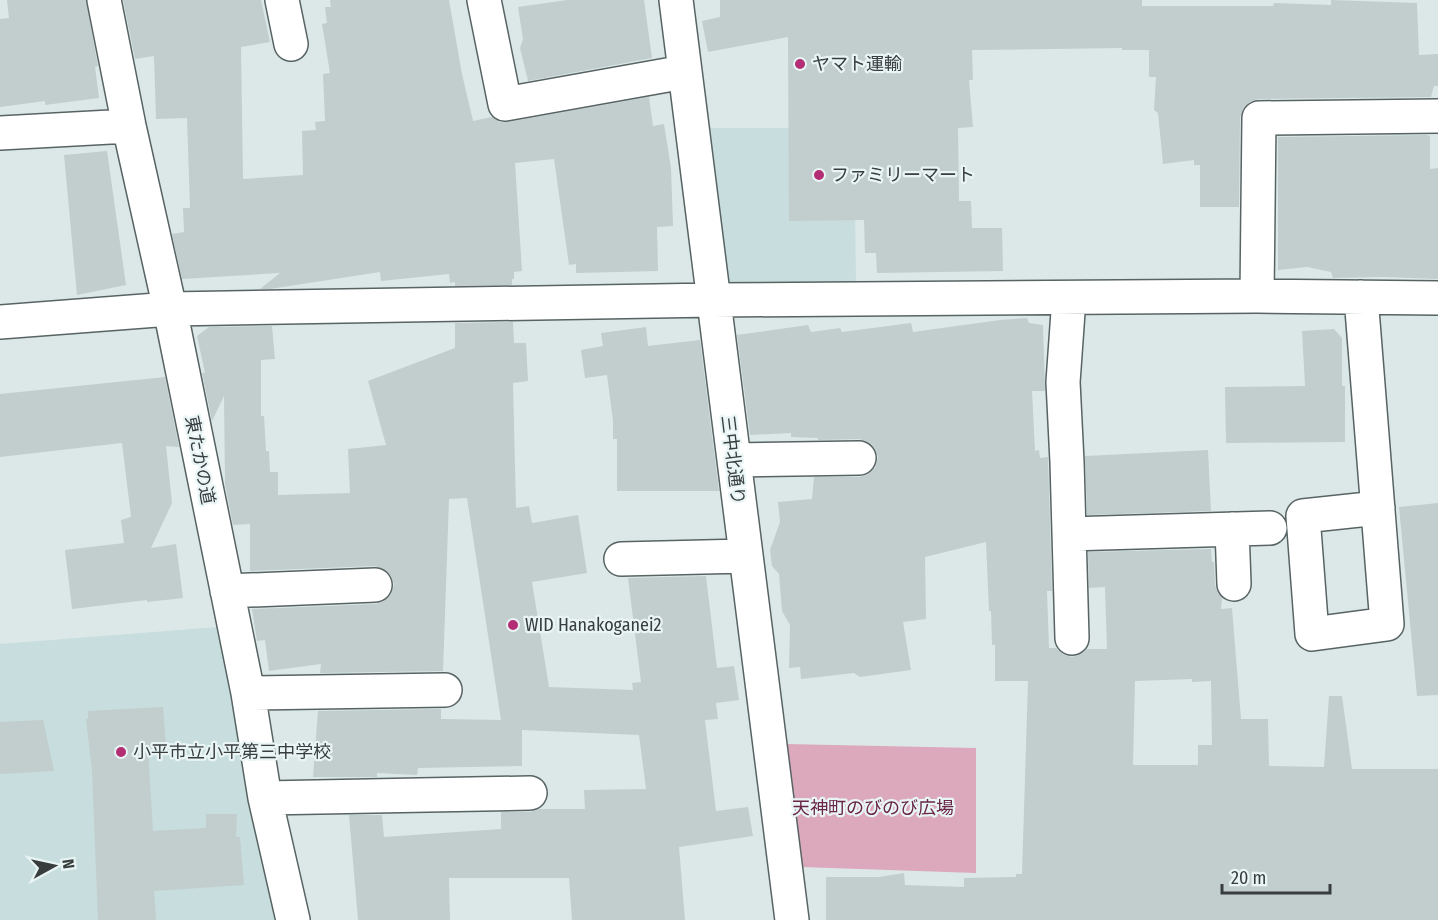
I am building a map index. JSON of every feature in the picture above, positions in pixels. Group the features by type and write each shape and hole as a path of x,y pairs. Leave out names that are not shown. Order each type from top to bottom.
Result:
{"street":[{"name":"東たかの道","path":"104,0 248,693 265,798 293,920"},
{"path":"282,0 291,44"},
{"path":"484,0 505,104 684,72"},
{"name":"三中北通り","path":"676,0 792,920"},
{"path":"1257,297 1259,118 1438,116"},
{"path":"0,133 129,126"},
{"path":"1361,297 1378,508"},
{"path":"0,322 170,309 713,300 1438,297"},
{"path":"1069,298 1063,382 1072,638"},
{"path":"734,460 859,458"},
{"path":"1069,534 1270,528"},
{"path":"1232,529 1234,584"},
{"path":"621,559 745,556"},
{"path":"227,591 375,585"},
{"path":"248,693 445,690"},
{"path":"265,798 531,793"}],"shaded area":[{"path":"710,128 854,128 856,285 729,283"},
{"name":"小平市立小平第三中学校","path":"218,627 276,920 0,920 0,644"}],"green space":[{"name":"天神町のびのび広場","path":"786,744 976,748 976,873 801,867"}],"building":[{"path":"7,0 86,0 98,66 95,67 99,98 45,105 45,101 0,107 0,19 9,18"},
{"path":"123,0 261,0 270,42 241,47 243,179 303,175 302,131 316,130 315,122 325,121 323,74 330,73 322,24 327,23 325,7 331,7 330,0 449,0 473,121 492,117 499,122 508,122 649,97 653,126 664,124 671,168 673,226 657,227 658,271 576,273 576,264 569,265 554,159 515,163 522,271 514,272 512,285 455,286 455,282 450,283 449,274 381,281 380,272 270,289 260,289 280,273 182,279 172,234 184,232 183,208 190,208 187,118 156,119 154,56 135,59"},
{"path":"567,0 644,0 652,58 528,81 520,48 523,39 518,7"},
{"path":"720,0 1142,0 1142,6 1273,6 1274,3 1331,5 1331,0 1417,3 1419,55 1438,54 1438,86 1434,86 1431,97 1259,99 1250,102 1243,108 1240,118 1239,207 1200,207 1200,165 1194,165 1194,160 1163,164 1158,113 1154,110 1156,77 1149,77 1149,50 1122,50 1122,48 972,50 973,80 969,80 973,127 958,128 959,201 971,201 972,228 1002,228 1003,271 877,273 876,253 865,253 864,220 789,221 788,37 708,52 702,21 720,17"},
{"path":"1430,136 1430,169 1438,168 1438,279 1333,278 1331,272 1307,267 1278,270 1278,137"},
{"path":"107,151 126,285 77,295 64,155"},
{"path":"1027,318 1029,323 1043,325 1045,391 1032,391 1035,451 1039,450 1040,458 1048,457 1052,591 1047,591 1049,648 1056,648 1072,657 1087,649 1107,649 1105,587 1089,588 1088,552 1211,549 1215,585 1222,598 1221,609 1232,608 1241,719 1268,719 1269,766 1324,767 1329,696 1342,696 1352,769 1438,769 1438,920 826,920 826,877 879,877 904,873 905,885 964,887 964,878 1016,877 1016,874 1022,874 1028,681 995,681 995,645 992,645 991,611 989,611 986,542 925,557 926,619 903,622 911,670 860,677 854,673 801,679 800,667 789,668 790,625 782,611 779,574 772,566 770,550 780,522 778,502 812,499 814,477 859,477 868,474 875,468 878,457 875,448 869,442 859,439 818,440 818,438 791,437 791,433 750,435 737,335 808,325 811,332 840,328 842,332 911,323 913,332","holes":["1192,679 1192,682 1211,681 1212,745 1198,745 1198,765 1133,765 1135,681"]},
{"path":"513,322 514,343 526,343 528,381 513,383 516,508 529,506 532,523 578,515 587,573 532,582 549,687 633,690 632,683 641,682 628,578 706,576 717,668 734,666 739,700 716,703 718,719 705,720 716,811 748,807 753,836 679,847 685,920 572,920 569,878 449,878 450,920 358,920 349,815 382,815 384,837 501,829 501,812 585,809 584,790 646,789 639,735 522,730 522,766 418,768 417,775 377,773 377,777 313,777 318,711 441,709 441,719 501,720 467,498 449,499 443,671 320,673 321,664 269,671 265,640 257,641 252,609 376,604 384,601 391,594 394,584 391,576 384,569 374,566 250,571 250,524 233,525 225,484 224,396 212,421 197,336 209,327 272,326 275,359 261,360 261,416 264,416 270,472 278,472 278,495 350,493 348,449 386,445 368,381 455,348 455,323"},
{"path":"646,327 648,346 700,340 719,491 617,491 617,439 613,439 607,375 585,378 581,350 603,346 601,333"},
{"path":"1334,329 1342,338 1345,442 1226,443 1225,387 1305,386 1302,331"},
{"path":"165,377 179,447 166,446 172,503 151,548 176,544 183,598 72,609 65,550 124,543 121,520 131,517 122,443 0,457 0,394"},
{"path":"1208,450 1211,511 1087,515 1085,456"},
{"path":"1438,503 1438,695 1417,696 1399,507"},
{"path":"163,707 166,747 148,749 153,831 206,828 206,814 237,814 236,837 240,837 244,885 154,891 156,920 98,920 92,770 86,719 88,719 88,711"},
{"path":"43,720 54,771 0,774 0,722"}],"place":[{"name":"ヤマト運輸","path":"800,64"},
{"name":"ファミリーマート","path":"819,175"},
{"name":"WID Hanakoganei2","path":"513,625"},
{"name":"小平市立小平第三中学校","path":"121,752"}]}
